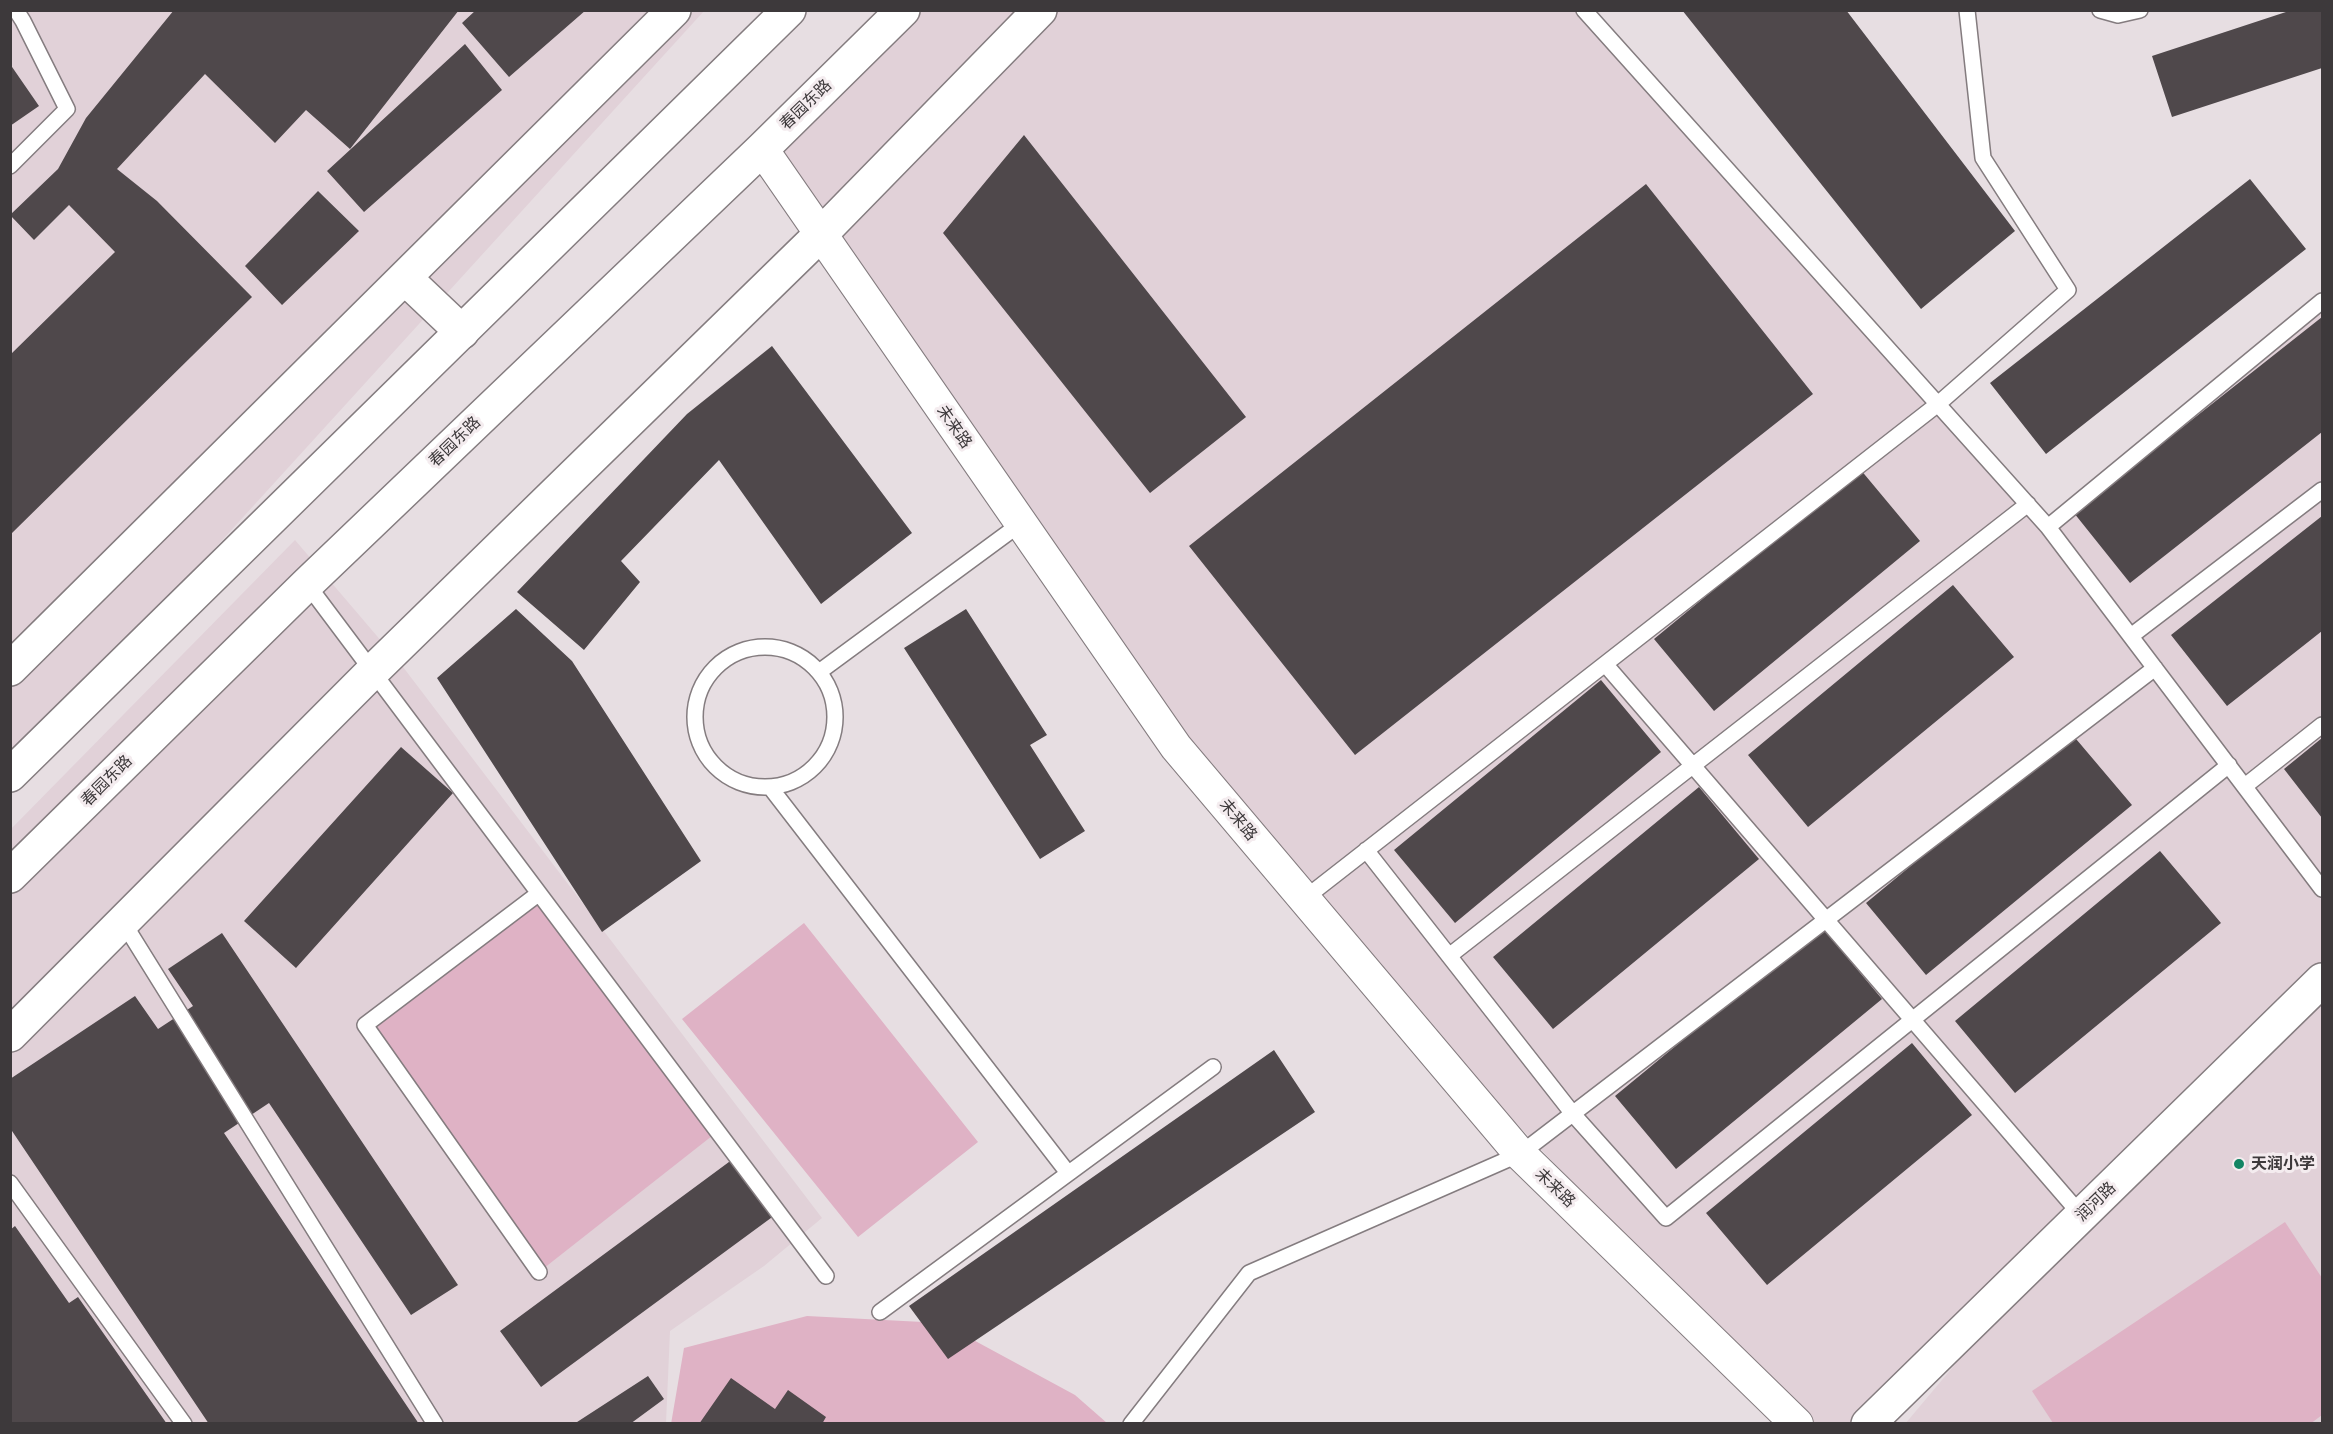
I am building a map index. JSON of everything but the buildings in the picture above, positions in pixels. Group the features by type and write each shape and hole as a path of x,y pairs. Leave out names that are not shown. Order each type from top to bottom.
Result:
{"street":[{"path":"10,669 674,10"},
{"path":"10,775 789,10"},
{"name":"春园东路","path":"10,876 307,584 762,149 903,10"},
{"path":"10,1035 372,672 820,234 1040,10"},
{"name":"未来路","path":"762,149 1176,747 1520,1154 1797,1424"},
{"path":"405,278 462,332"},
{"name":"润河路","path":"1868,1424 2322,980"}],"lane":[{"path":"10,166 67,109 16,10"},
{"path":"1584,10 2048,527 2322,889"},
{"path":"1304,899 1938,404 2068,290 1983,158 1967,10"},
{"path":"2100,10 2118,15 2140,10"},
{"path":"2048,527 2322,300"},
{"path":"2131,636 2322,490"},
{"path":"1449,956 2028,504"},
{"path":"819,672 1020,524"},
{"path":"307,584 826,1276"},
{"path":"753,648 777,648 800,657 819,672 831,691 836,712 834,734 825,755 810,771 792,782 770,787 748,785 728,777 711,762 699,741 695,717 699,693 711,672 730,656 753,648"},
{"path":"1605,664 2082,1216"},
{"path":"1131,1424 1249,1273 1520,1154 2155,668"},
{"path":"2245,786 2322,725"},
{"path":"1366,850 1573,1114 1666,1218 2229,765"},
{"path":"770,787 1068,1173"},
{"path":"538,894 365,1025 538,1272"},
{"path":"123,922 435,1424"},
{"path":"880,1312 1213,1067"},
{"path":"10,1183 184,1424"}],"shaded area":[{"path":"11,11 704,11 11,772"},
{"path":"903,11 1583,11 2048,527 2322,301 2322,980 1868,1423 1800,1423 1304,899 762,149"},
{"path":"295,540 400,663 822,1218 764,1266 670,1331 666,1423 11,1424 11,829"},
{"path":"538,894 717,1132 539,1272 365,1025"},
{"path":"804,923 978,1142 858,1237 682,1019"},
{"name":"天润小学","path":"2322,1004 2322,1423 1905,1424 1989,1324"},
{"path":"2285,1222 2322,1278 2322,1415 2310,1424 2053,1423 2032,1391"},
{"path":"807,1316 942,1323 1075,1395 1107,1423 671,1424 684,1348"}],"place":[{"name":"天润小学","path":"2239,1164"}]}
